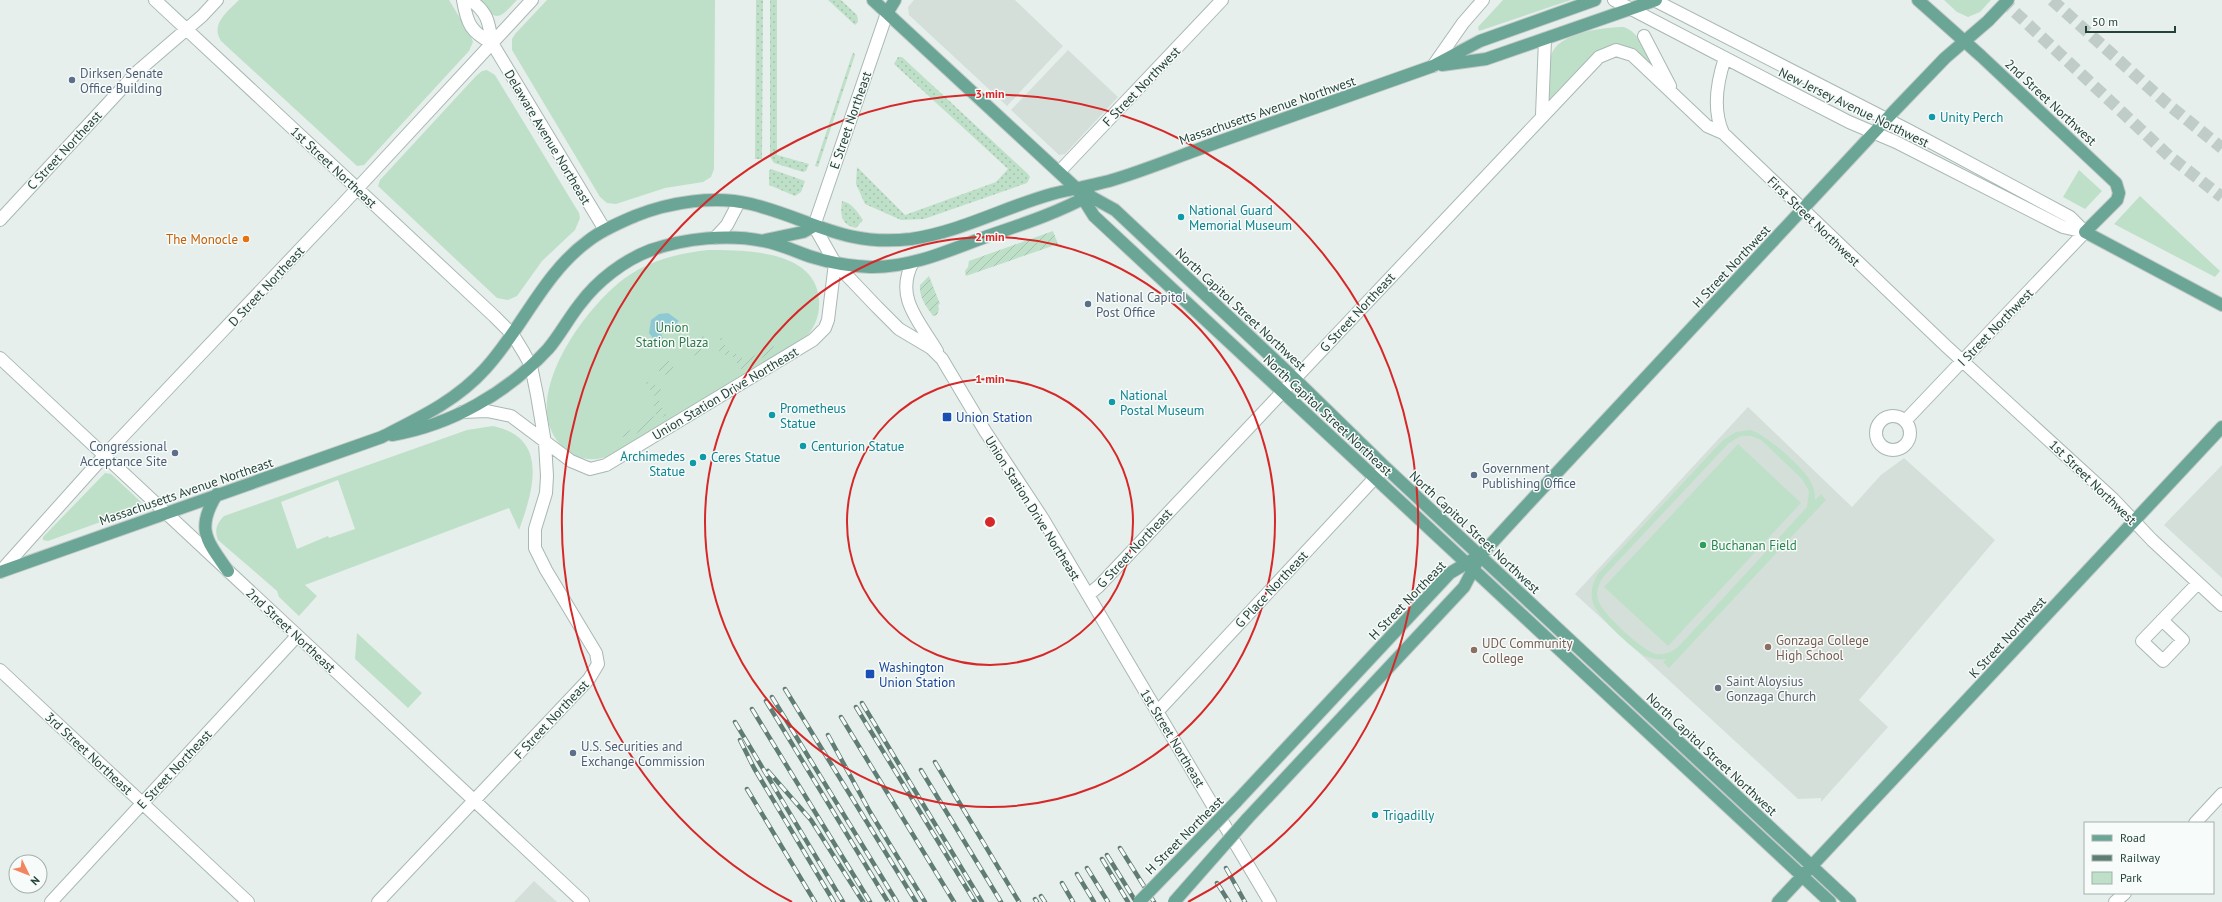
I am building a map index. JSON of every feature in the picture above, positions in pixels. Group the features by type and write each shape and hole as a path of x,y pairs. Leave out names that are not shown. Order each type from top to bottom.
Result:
{"main road":[{"path":"873,0 1084,194"},
{"path":"887,13 895,0"},
{"name":"Massachusetts Avenue Northwest","path":"1084,194 1110,180 1433,66 1480,41 1595,0"},
{"name":"Massachusetts Avenue Northwest","path":"1433,66 1486,59 1655,0"},
{"name":"2nd Street Northwest","path":"1918,0 2116,183 2119,190 2117,200 2085,232"},
{"name":"H Street Northwest","path":"1480,556 1874,132 1945,58 1988,21 2008,0"},
{"path":"763,241 803,232 814,226 846,236 870,240 912,238 940,233 1052,194 1084,194"},
{"path":"763,241 835,263 883,266 913,262 1066,208 1084,194"},
{"name":"North Capitol Street Northwest","path":"1084,194 1115,210 1295,379 1385,467 1850,902"},
{"name":"North Capitol Street Northeast","path":"1084,194 1094,216 1830,902"},
{"name":"Massachusetts Avenue Northeast","path":"0,572 217,494 382,437 440,406 460,392 485,369 513,335 558,270 578,249 605,230 641,214 674,205 710,200 739,202 771,209 814,226"},
{"name":"New Jersey Avenue Northwest","path":"2085,232 2222,305"},
{"name":"Massachusetts Avenue Northeast","path":"382,437 417,431 462,412 504,388 531,366 555,341 589,293 625,264 648,251 670,244 716,238 763,241"},
{"path":"1223,337 1235,324"},
{"name":"K Street Northwest","path":"1778,902 2222,428"},
{"path":"217,494 206,516 205,535 228,572"},
{"name":"H Street Northeast","path":"1139,902 1236,802 1450,573 1470,566 1480,556"},
{"path":"1174,902 1247,820 1464,587 1470,566"},
{"path":"1546,638 1556,627"}],"street":[{"name":"1st Street Northeast","path":"155,0 513,335 531,366 545,443"},
{"name":"C Street Northeast","path":"0,220 138,71 217,0"},
{"name":"Delaware Avenue Northeast","path":"463,0 466,19 476,35 492,43"},
{"name":"Delaware Avenue Northeast","path":"470,0 480,7 489,21 492,43 605,230"},
{"name":"D Street Northeast","path":"0,572 104,456 532,0"},
{"name":"F Street Northwest","path":"1059,172 1222,0"},
{"path":"1433,66 1463,23 1483,0"},
{"name":"New Jersey Avenue Northwest","path":"1614,0 1849,122 1874,132 2063,227 2085,232"},
{"name":"New Jersey Avenue Northwest","path":"1655,0 1887,119 2070,217 2085,232"},
{"name":"E Street Northeast","path":"814,226 887,13"},
{"path":"1644,36 1668,80 1671,90 1707,126 1723,133"},
{"path":"1542,115 1545,39"},
{"name":"G Street Northeast","path":"1088,595 1099,586 1542,115 1599,57 1605,52 1616,50 1627,51 1671,90"},
{"name":"First Street Northwest","path":"1725,58 1720,74 1716,103 1718,120 1723,133 1802,210 1963,360"},
{"path":"716,238 727,225 739,202"},
{"name":"Union Station Drive Northeast","path":"814,226 835,263 899,329 931,348 942,359 993,444 1043,519 1088,595"},
{"name":"I Street Northwest","path":"1905,421 2085,232"},
{"path":"913,262 906,278 906,294 920,324 942,359"},
{"name":"Union Station Drive Northeast","path":"462,412 487,411 511,416 562,457 590,469 606,465 809,342 825,328 828,320 835,263"},
{"name":"2nd Street Northeast","path":"0,358 583,902"},
{"name":"1st Street Northwest","path":"1963,360 2113,499 2198,583 2222,604"},
{"name":"F Street Northeast","path":"378,902 589,679 598,664 598,656 546,570 535,548 535,529 543,504 547,476 545,443"},
{"name":"G Place Northeast","path":"1157,712 1385,467"},
{"path":"2162,620 2198,583"},
{"name":"1st Street Northeast","path":"1088,595 1270,902"},
{"name":"E Street Northeast","path":"51,902 297,636"},
{"name":"3rd Street Northeast","path":"0,670 248,902"},
{"path":"2196,822 2222,794"},
{"path":"2115,902 2124,894"}],"shaded area":[{"path":"914,0 1015,0 1063,46 1007,106 909,15 908,7"},
{"path":"1068,50 1118,97 1065,154 1059,155 1011,110"},
{"name":"Gonzaga College High School","path":"1748,407 1852,507 1881,475 1904,458 1995,540 1859,700 1888,727 1821,802 1821,798 1798,799 1575,594"},
{"path":"2222,465 2222,578 2164,525"},
{"path":"534,881 557,902 514,902"}],"green space":[{"path":"239,0 449,0 471,36 473,42 469,51 364,165 357,166 221,41 218,35 219,23 226,13"},
{"path":"481,0 517,0 507,11 498,16 490,13"},
{"path":"547,0 715,0 714,169 711,177 703,182 665,188 616,204 607,203 600,197 512,50 512,39 515,34"},
{"path":"756,0 763,0 762,159 755,159"},
{"path":"770,0 777,0 777,155 809,164 806,171 803,172 774,163 770,157"},
{"path":"828,0 841,0 857,15 858,22 855,25"},
{"path":"1503,0 1571,0 1479,31 1478,27"},
{"path":"1944,0 1991,0 1980,12 1968,17 1957,12"},
{"path":"1624,27 1639,39 1647,51 1655,69 1625,49 1616,46 1609,47 1582,68 1552,101 1548,102 1549,67 1551,56 1555,48 1571,37 1582,33 1605,28"},
{"path":"853,52 855,55 818,167 815,166"},
{"path":"898,57 902,57 1028,174 1030,177 1027,183 924,219 901,220 865,204 856,184 857,167 905,215 996,182 1008,169 894,64"},
{"path":"487,70 495,75 579,213 580,218 575,230 542,261 517,296 508,300 497,298 378,186 380,180 476,76 482,71"},
{"path":"771,169 805,181 801,192 795,196 769,185 769,171"},
{"path":"2079,170 2102,191 2085,209 2063,197"},
{"path":"2140,196 2220,271 2215,277 2114,224"},
{"path":"842,201 851,206 863,220 856,228 851,227 844,222 841,211"},
{"path":"1053,231 1058,244 966,276 965,271 968,267 969,261"},
{"name":"Union Station Plaza","path":"708,250 741,251 776,256 792,262 806,271 815,283 819,300 819,311 814,326 804,339 610,456 598,459 587,459 570,453 565,449 551,430 547,406 551,381 562,355 577,329 595,306 614,287 631,274 649,264 668,258"},
{"path":"929,276 940,304 938,305 939,309 937,315 933,316 924,302 920,290 920,285"},
{"path":"705,336 705,355 695,358 694,351 688,343 692,340"},
{"path":"720,338 725,338 725,349 733,352 746,361 763,350 780,344 783,345 742,370 733,357 719,353"},
{"path":"667,357 671,365 677,369 670,377 653,368 662,359"},
{"path":"647,381 661,388 659,402 666,415 624,441 623,437 625,433 656,415 653,402 655,392 645,387"},
{"path":"493,426 511,432 523,442 530,454 533,468 532,483 529,499 519,530 509,508 305,585 317,596 299,616 279,597 277,591 218,540 216,533 217,527 224,516 467,430","holes":["338,480 355,529 329,538 328,536 297,549 281,502"]},
{"path":"1750,430 1774,444 1784,452 1807,476 1813,486 1815,500 1821,494 1826,500 1669,668 1663,662 1666,659 1656,659 1645,656 1624,640 1608,624 1593,603 1593,584 1598,574 1723,440 1736,432","holes":["1741,436 1751,436 1761,440 1802,479 1809,491 1807,507 1679,646 1665,653 1656,654 1650,652 1624,632 1602,608 1597,595 1600,582 1729,443"]},
{"name":"Buchanan Field","path":"1738,444 1801,503 1668,646 1604,587"},
{"path":"105,473 111,474 141,502 142,507 48,541 43,540 43,537"},
{"path":"357,633 422,693 408,708 355,659"}],"water":[{"path":"668,313 679,321 677,322 681,327 674,332 671,328 668,330 664,327 665,331 661,334 663,338 656,342 649,333 651,320 659,314"}],"tunnel":[{"path":"2002,0 2169,156 2222,197"},
{"path":"2052,0 2165,102 2222,148"}],"railway":[{"path":"785,689 916,902"},
{"path":"772,697 897,902"},
{"path":"766,701 888,902"},
{"path":"862,703 982,902"},
{"path":"856,707 975,902"},
{"path":"752,709 870,902"},
{"path":"841,717 954,902"},
{"path":"735,722 843,902"},
{"path":"828,735 870,812 925,902"},
{"path":"740,740 754,768 834,902"},
{"path":"935,762 1019,902"},
{"path":"921,770 1001,902"},
{"path":"768,771 811,820 863,902"},
{"path":"747,789 815,902"},
{"path":"1120,848 1154,902"},
{"path":"1107,855 1136,902"},
{"path":"1102,859 1128,902"},
{"path":"1087,868 1108,902"},
{"path":"1226,868 1245,902"},
{"path":"1077,874 1094,902"},
{"path":"1062,883 1073,902"},
{"path":"1217,883 1229,902"},
{"path":"1041,896 1045,902"}],"place":[{"name":"Dirksen Senate Office Building","path":"72,80"},
{"name":"Unity Perch","path":"1932,117"},
{"name":"National Guard Memorial Museum","path":"1181,217"},
{"name":"The Monocle","path":"246,239"},
{"name":"National Capitol Post Office","path":"1088,304"},
{"name":"National Postal Museum","path":"1112,402"},
{"name":"Prometheus Statue","path":"772,415"},
{"name":"Union Station","path":"947,417"},
{"name":"Centurion Statue","path":"803,446"},
{"name":"Congressional Acceptance Site","path":"175,453"},
{"name":"Ceres Statue","path":"703,457"},
{"name":"Archimedes Statue","path":"693,463"},
{"name":"Government Publishing Office","path":"1474,475"},
{"name":"Buchanan Field","path":"1703,545"},
{"name":"Gonzaga College High School","path":"1768,647"},
{"name":"UDC Community College","path":"1474,650"},
{"name":"Washington Union Station","path":"870,674"},
{"name":"Saint Aloysius Gonzaga Church","path":"1718,688"},
{"name":"U.S. Securities and Exchange Commission","path":"573,753"},
{"name":"Trigadilly","path":"1375,815"}]}
